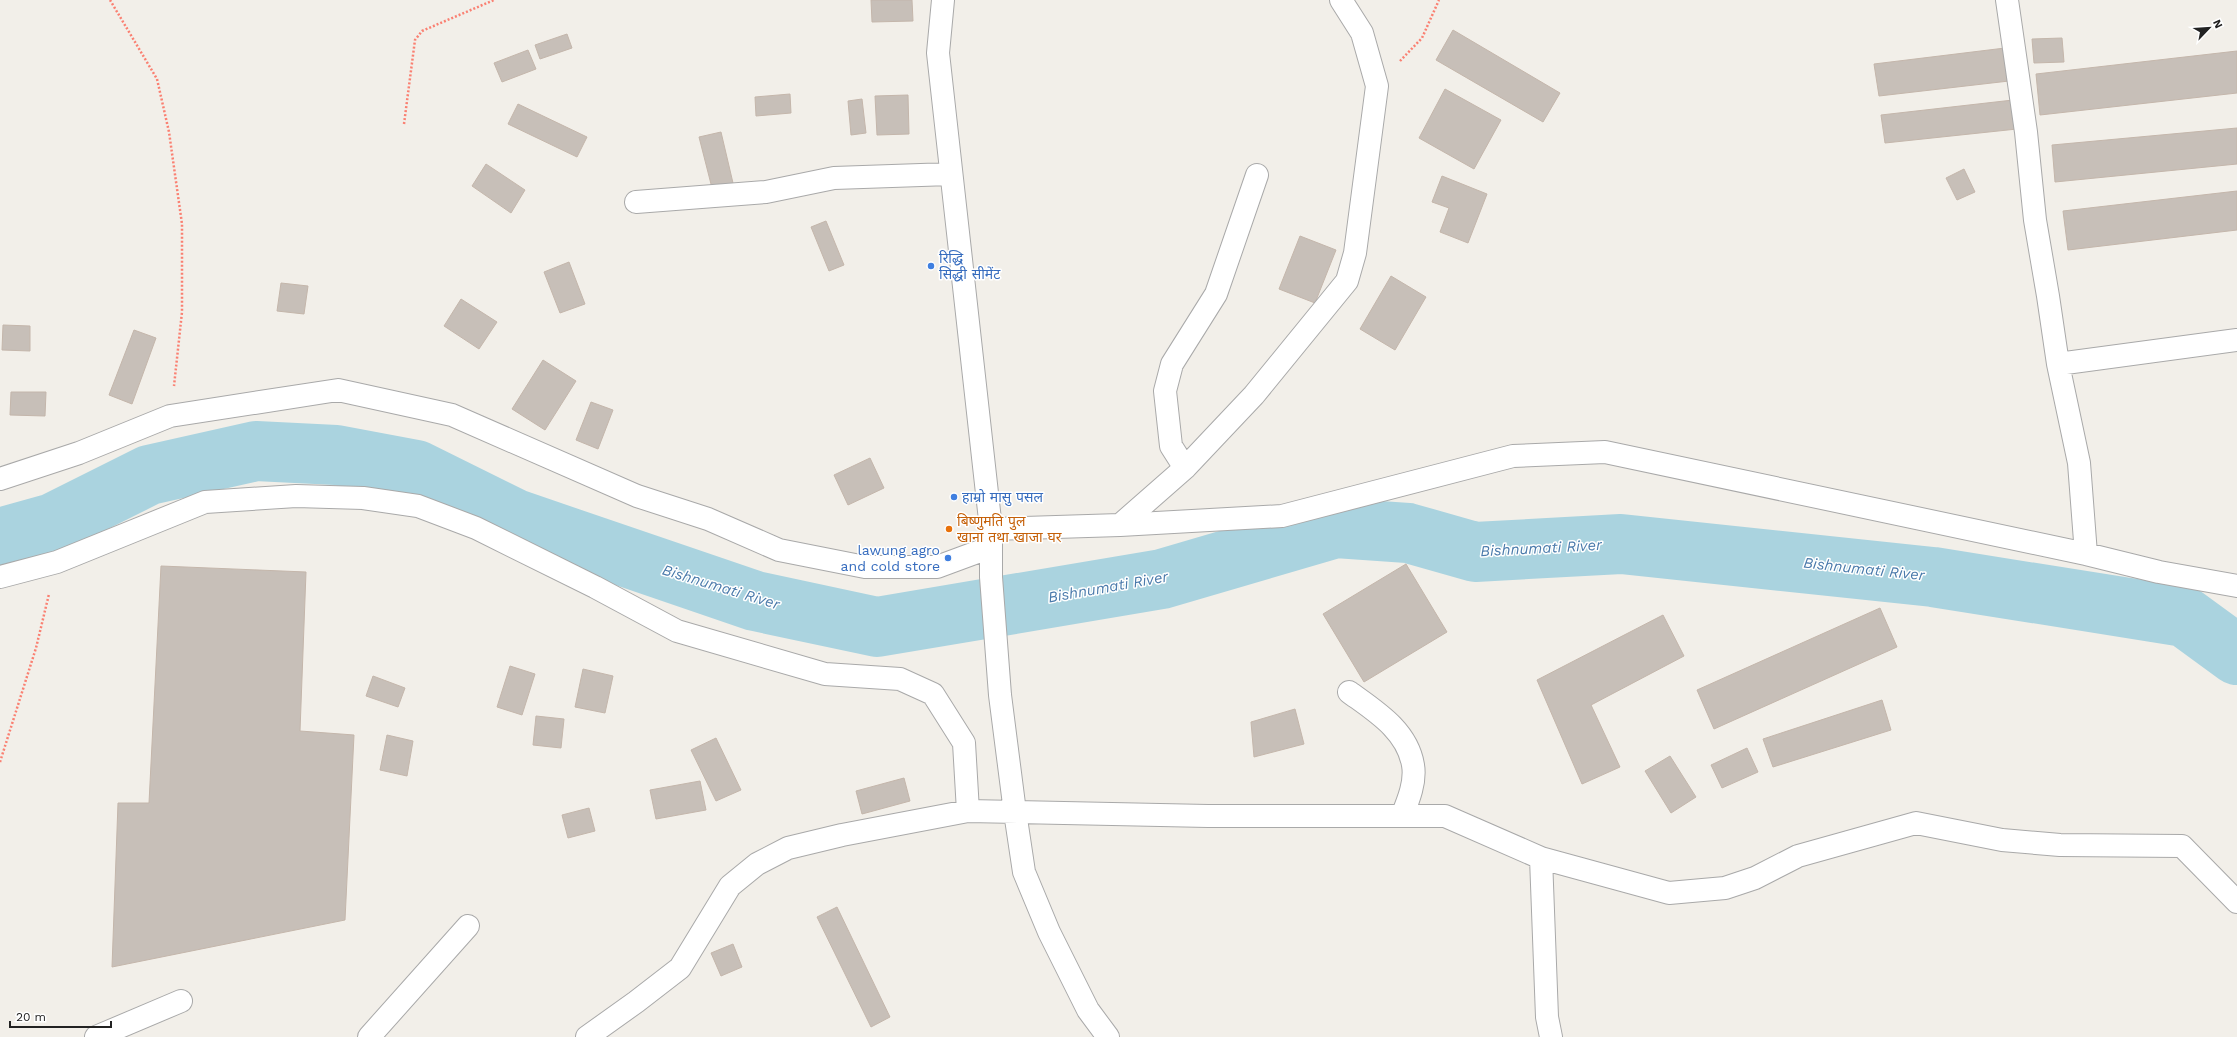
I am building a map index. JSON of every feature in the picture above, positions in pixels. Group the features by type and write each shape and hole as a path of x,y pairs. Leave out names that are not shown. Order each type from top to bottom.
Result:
{"street":[{"path":"943,0 938,53 950,174 991,538 991,577 1000,695 1014,812 1024,872 1049,932 1088,1010 1108,1037"},
{"path":"1120,525 1185,468 1254,395 1347,281 1355,253 1377,86 1362,34 1341,0"},
{"path":"2007,0 2026,132 2035,220 2058,364 2079,463 2086,554"},
{"path":"636,202 766,192 834,178 950,174"},
{"path":"1185,468 1171,446 1165,391 1172,364 1216,294 1257,175"},
{"path":"2058,364 2237,340"},
{"path":"0,479 79,453 170,416 338,390 452,415 630,493 708,520 779,550 865,567 937,567 991,538 1120,525 1282,516 1513,456 1605,452 2086,554 2159,572 2237,586"},
{"path":"0,577 57,562 205,502 296,496 363,498 418,506 476,528 595,587 677,631 825,674 900,679 933,694 964,743 968,811"},
{"path":"1349,692 1388,720 1403,738 1413,765 1411,790 1402,816"},
{"path":"587,1037 680,968 730,886 757,864 788,848 842,835 968,811 1208,816 1445,816 1541,858 1669,893 1725,888 1755,878 1798,856 1916,823 2002,840 2060,845 2182,846 2237,902"},
{"path":"1541,858 1547,1017 1551,1037"},
{"path":"370,1037 468,926"},
{"path":"96,1037 181,1001"}],"path":[{"path":"110,0 157,78 169,132 182,224 182,312 170,416"},
{"path":"404,124 415,40 422,31 494,0"},
{"path":"1377,86 1422,38 1439,0"},
{"path":"0,762 36,648 57,562"}],"building":[{"path":"871,0 912,0 913,21 872,22"},
{"path":"1453,30 1560,93 1543,122 1436,60"},
{"path":"567,34 572,48 540,59 535,45"},
{"path":"2062,38 2064,62 2034,63 2032,39"},
{"path":"2005,48 2009,81 1879,96 1874,64"},
{"path":"528,50 536,69 502,82 494,63"},
{"path":"2237,51 2237,93 2040,115 2036,74"},
{"path":"1445,89 1501,120 1474,169 1419,138"},
{"path":"790,94 791,113 756,116 755,97"},
{"path":"908,95 909,134 877,135 875,96"},
{"path":"862,99 866,133 851,135 848,101"},
{"path":"2013,100 2017,129 1885,143 1881,115"},
{"path":"518,104 587,137 577,157 508,124"},
{"path":"2237,128 2237,164 2055,182 2052,145"},
{"path":"721,132 733,183 712,188 699,137"},
{"path":"486,164 525,190 511,213 472,186"},
{"path":"1964,169 1975,192 1957,200 1946,178"},
{"path":"1442,176 1487,194 1468,243 1440,232 1449,208 1432,202"},
{"path":"2237,191 2237,230 2068,250 2063,211"},
{"path":"826,221 844,265 829,271 811,227"},
{"path":"1300,236 1336,250 1315,303 1279,289"},
{"path":"569,262 585,304 560,313 544,272"},
{"path":"1391,276 1426,297 1395,350 1360,329"},
{"path":"281,283 308,286 304,314 277,311"},
{"path":"461,299 497,322 479,349 444,326"},
{"path":"3,325 30,326 30,351 2,350"},
{"path":"134,330 156,338 132,404 109,395"},
{"path":"543,360 576,381 545,430 512,409"},
{"path":"11,392 46,392 45,416 10,415"},
{"path":"591,402 613,410 598,449 576,440"},
{"path":"870,458 884,488 848,505 834,475"},
{"path":"1406,564 1447,632 1364,682 1323,614"},
{"path":"161,566 306,572 300,731 354,735 345,920 112,967 118,803 149,803"},
{"path":"1880,608 1897,647 1714,729 1697,690"},
{"path":"1663,615 1684,656 1591,705 1620,767 1582,784 1537,680"},
{"path":"510,666 535,674 522,715 497,707"},
{"path":"583,669 613,676 605,713 575,707"},
{"path":"373,676 405,688 398,707 366,696"},
{"path":"1882,700 1891,730 1773,767 1763,739"},
{"path":"1295,709 1304,744 1254,757 1251,722"},
{"path":"536,716 564,719 561,748 533,745"},
{"path":"387,735 413,741 407,776 380,770"},
{"path":"716,738 741,790 716,801 691,750"},
{"path":"1747,748 1758,772 1722,788 1711,765"},
{"path":"1670,756 1696,797 1671,813 1645,771"},
{"path":"904,778 910,801 862,814 856,791"},
{"path":"700,781 706,810 656,819 650,790"},
{"path":"589,808 595,831 568,838 562,815"},
{"path":"837,907 890,1017 871,1027 817,917"},
{"path":"733,944 742,967 721,976 711,953"}],"waterway":[{"name":"Bishnumati River","path":"0,538 53,523 149,475 256,451 336,455 416,470 515,519 755,601 877,627 1162,579 1336,528 1408,533 1475,552 1621,544 1933,577 2185,617 2237,655"}],"place":[{"name":"रिद्धि सिद्धी सीमेंट","path":"931,266"},
{"name":"हाम्रो मासु पसल","path":"954,497"},
{"name":"बिष्णुमति पुल खाना तथा खाजा घर","path":"949,529"},
{"name":"lawung agro and cold store","path":"948,558"}]}
